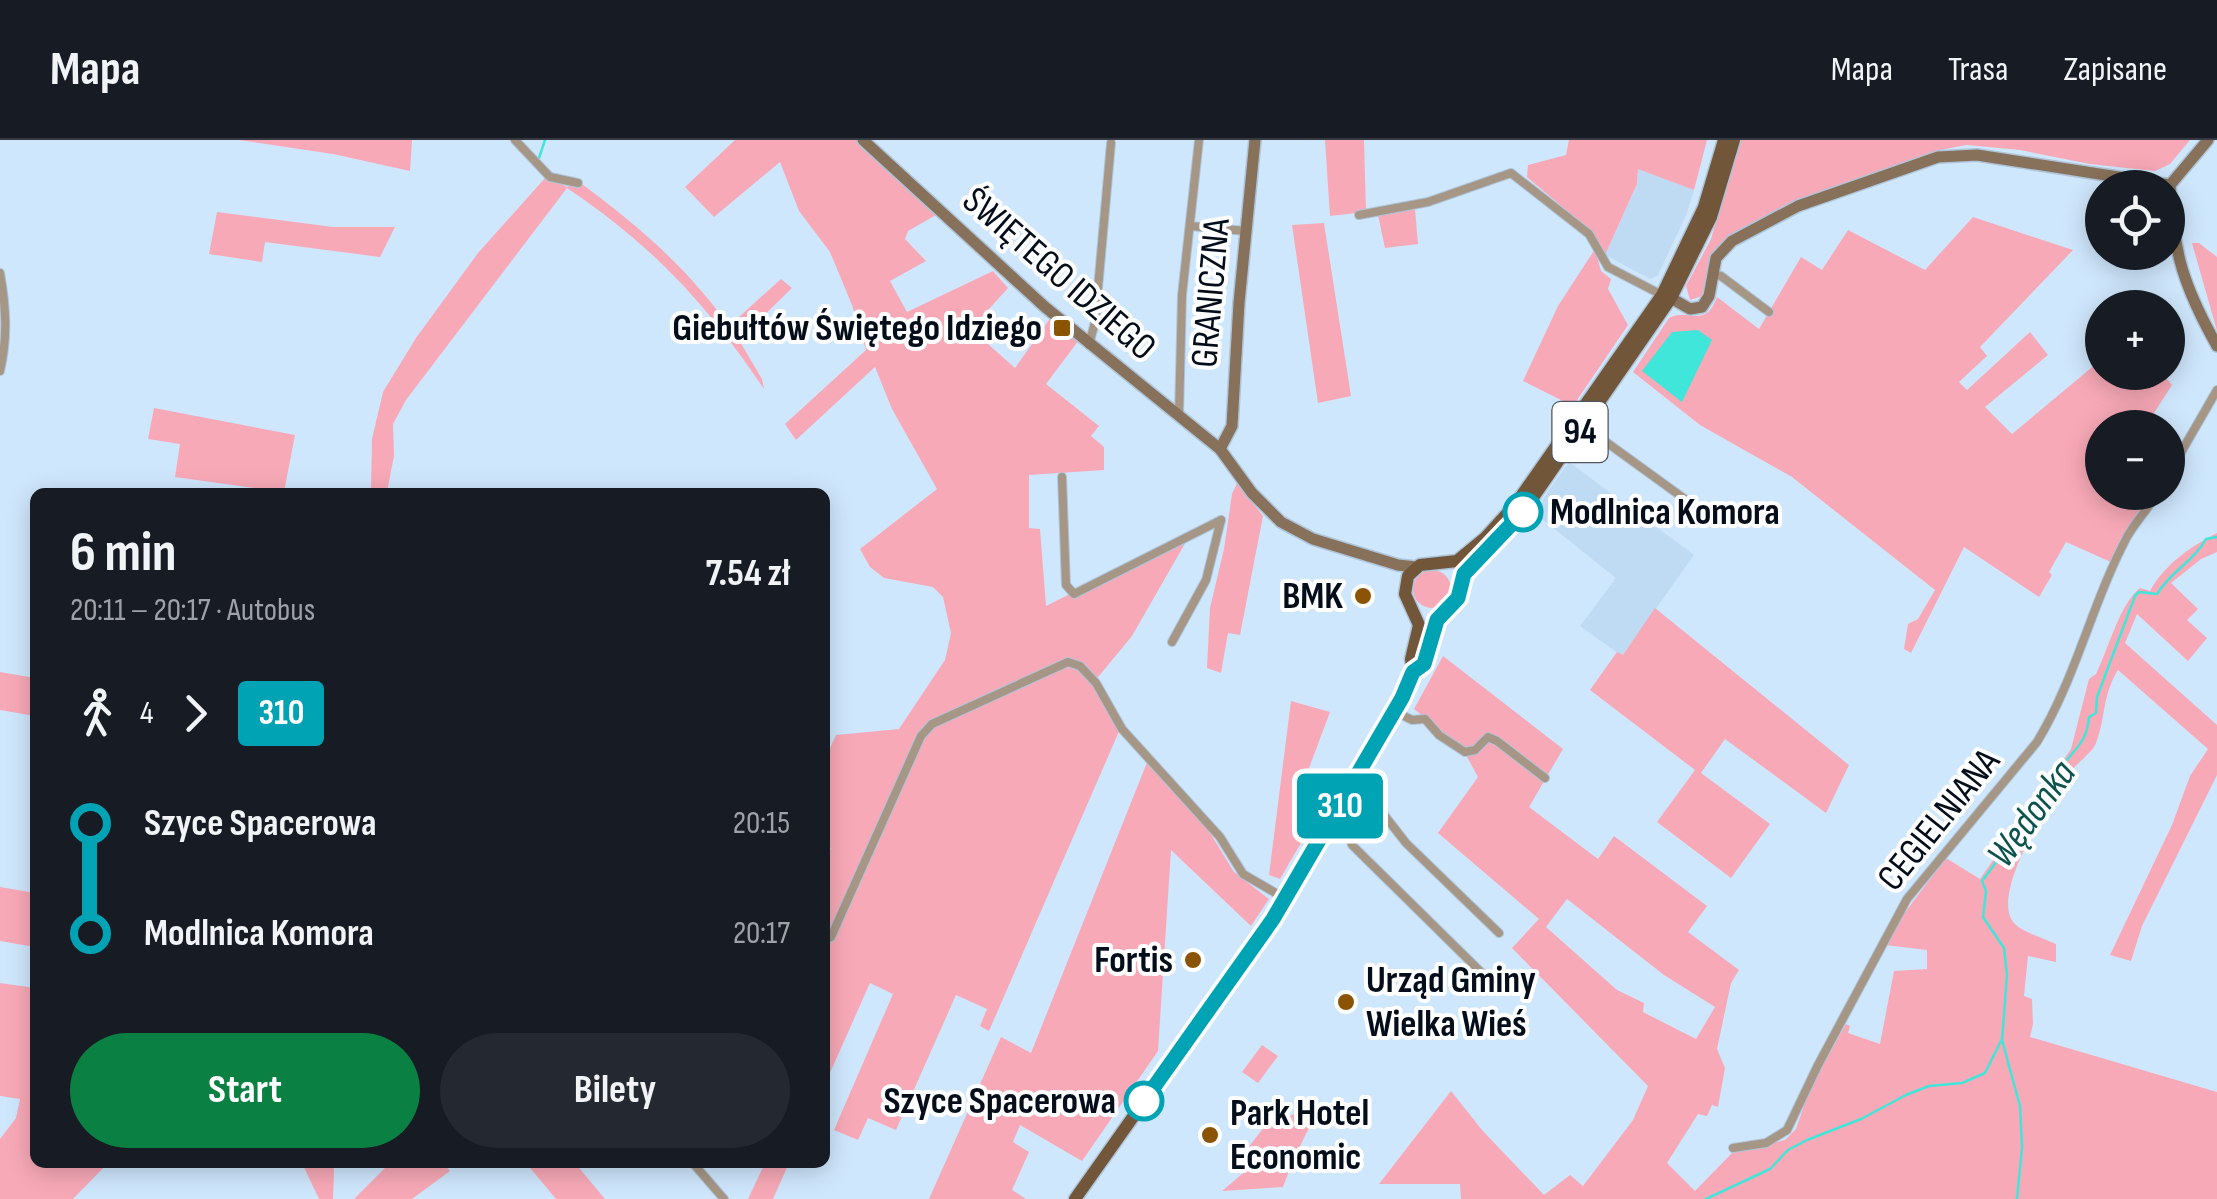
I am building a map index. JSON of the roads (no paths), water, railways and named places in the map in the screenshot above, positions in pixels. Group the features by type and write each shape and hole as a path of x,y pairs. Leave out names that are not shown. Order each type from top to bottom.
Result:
{"main road":[{"name":"94","path":"1416,567 1452,563 1463,557 1507,515 1667,297 1704,207 1724,140"},
{"name":"94","path":"1074,1199 1286,899 1413,672 1424,664 1435,624 1455,602 1466,571 1512,526 1584,426 1667,297 1711,217 1734,140"},
{"path":"1441,564 1452,571 1460,587"},
{"path":"1405,586 1416,567"},
{"name":"94","path":"1405,586 1419,625 1411,659 1413,672"},
{"path":"1410,605 1427,613 1445,610"}],"street":[{"path":"515,140 550,176 578,183"},
{"name":"ŚWIĘTEGO IDZIEGO","path":"863,140 1089,345 1220,449 1260,502 1287,526 1313,539 1416,567"},
{"path":"1178,415 1182,295 1199,140"},
{"name":"GRANICZNA","path":"1220,449 1232,426 1255,140"},
{"path":"2183,170 2208,140"},
{"path":"1089,345 1096,309 1111,142"},
{"path":"1359,215 1428,202 1511,173 1589,234 1608,268 1690,309 1702,307 1709,296 1721,250 1777,215 1938,157 1977,156 2085,172"},
{"path":"1190,226 1246,231"},
{"path":"2182,270 2194,305 2217,346"},
{"path":"0,273 6,306 6,344 0,371"},
{"path":"1712,274 1769,312"},
{"path":"2185,446 2217,390"},
{"path":"1584,426 1692,505"},
{"path":"1062,477 1066,585 1074,594 1221,520 1206,580 1172,642"},
{"name":"CEGIELNIANA","path":"1733,1148 1766,1142 1788,1130 1818,1064 1907,899 2050,721 2127,538 2146,510"},
{"path":"1376,558 1405,586"},
{"path":"830,937 921,736 932,724 1068,662 1080,666 1096,683 1122,729 1220,837 1242,874 1286,899"},
{"path":"1394,711 1412,720 1424,719 1464,752 1475,750 1488,738 1497,740 1545,778"},
{"path":"1351,788 1374,802 1406,843 1499,933"},
{"path":"1343,800 1356,815 1348,833 1352,845 1486,977"},
{"path":"697,1168 724,1199"}],"waterway":[{"path":"539,158 545,140"},
{"name":"Wędonka","path":"2017,1199 2022,1147 2020,1106 2002,1040 2007,975 2004,948 1983,917 1986,891 1982,881 2020,829 2036,814 2060,770 2084,738 2135,596 2139,592 2157,594 2206,539 2217,537"},
{"path":"1706,1199 1770,1169 1788,1150 1807,1140 1861,1119 1906,1095 1929,1086 1962,1083 1985,1073 2001,1041"}],"place":[{"name":"Giebułtów Świętego Idziego","path":"1062,328"},
{"name":"Modlnica Komora","path":"1523,512"},
{"name":"BMK","path":"1363,596"},
{"name":"Fortis","path":"1193,960"},
{"name":"Urząd Gminy Wielka Wieś","path":"1346,1002"},
{"name":"Szyce Spacerowa","path":"1144,1101"},
{"name":"Park Hotel Economic","path":"1210,1135"}]}
